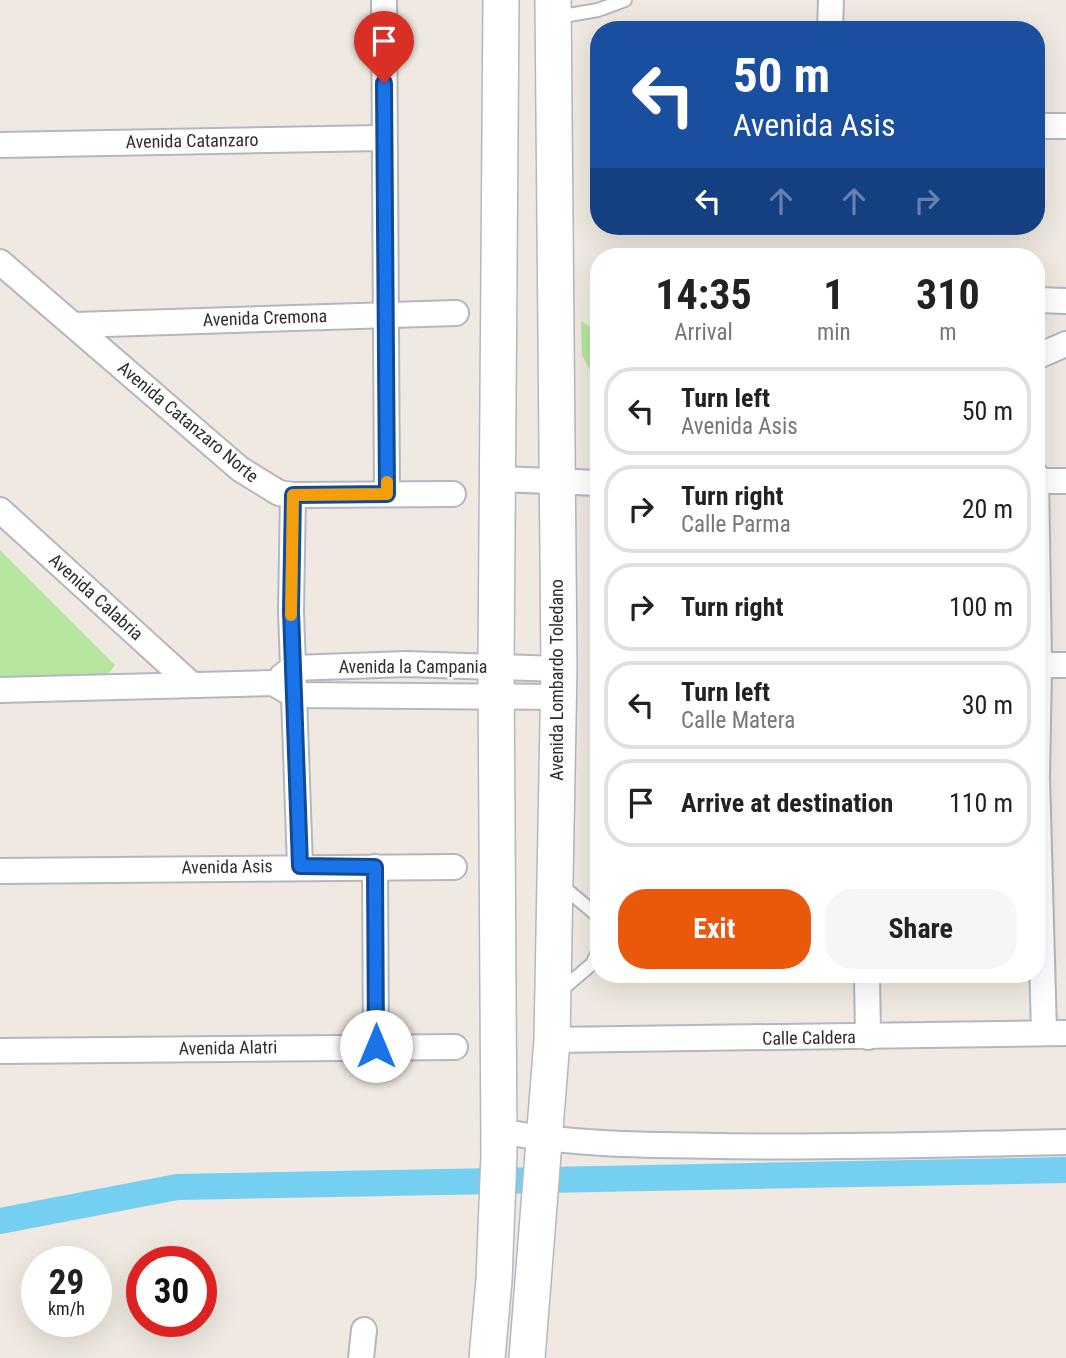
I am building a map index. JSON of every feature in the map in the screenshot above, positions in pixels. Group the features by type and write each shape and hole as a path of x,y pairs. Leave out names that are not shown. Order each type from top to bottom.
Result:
{"main road":[{"path":"486,1358 495,1280 499,1143 496,682 501,0"},
{"name":"Avenida Lombardo Toledano","path":"527,1358 552,1040 553,996 558,481 553,9"}],"street":[{"path":"384,0 387,494"},
{"path":"830,21 831,0"},
{"path":"1045,126 1066,126"},
{"name":"Avenida Catanzaro","path":"0,145 383,138"},
{"name":"Avenida Catanzaro Norte","path":"0,262 240,469 279,493 453,494"},
{"path":"1045,300 1066,301"},
{"name":"Avenida Cremona","path":"75,325 456,313"},
{"path":"1045,353 1066,344"},
{"path":"499,479 590,483"},
{"path":"1045,479 1066,481"},
{"path":"293,495 293,668 284,689 300,866"},
{"name":"Avenida Calabria","path":"0,510 191,684"},
{"path":"407,664 408,695"},
{"name":"Avenida la Campania","path":"293,668 407,664 496,682"},
{"path":"1045,665 1066,665"},
{"name":"Avenida la Campania","path":"0,690 191,684 408,695 496,682 558,683"},
{"name":"Avenida Asis","path":"0,871 300,866 454,867"},
{"path":"375,867 376,1046"},
{"path":"1045,891 1055,1033"},
{"path":"867,983 869,1037"},
{"name":"Calle Caldera","path":"552,1040 1055,1033"},
{"name":"Avenida Alatri","path":"0,1051 455,1047"},
{"path":"499,1143 542,1148 609,1145 799,1147 1066,1142"},
{"path":"361,1358 365,1331"}],"lane":[{"path":"553,9 598,10 625,0"},
{"path":"555,881 590,909"},
{"path":"553,996 579,976 590,962"}],"green space":[{"path":"581,321 590,327 590,370 582,355"},
{"path":"0,550 115,665 106,677 0,680"}],"waterway":[{"path":"0,1221 177,1187 1066,1170"}],"slow traffic":[{"path":"291,615 293,495 387,494 387,482"}],"route":[{"path":"376,1046 375,867 300,866 291,611 293,495 387,494 384,83"}]}
